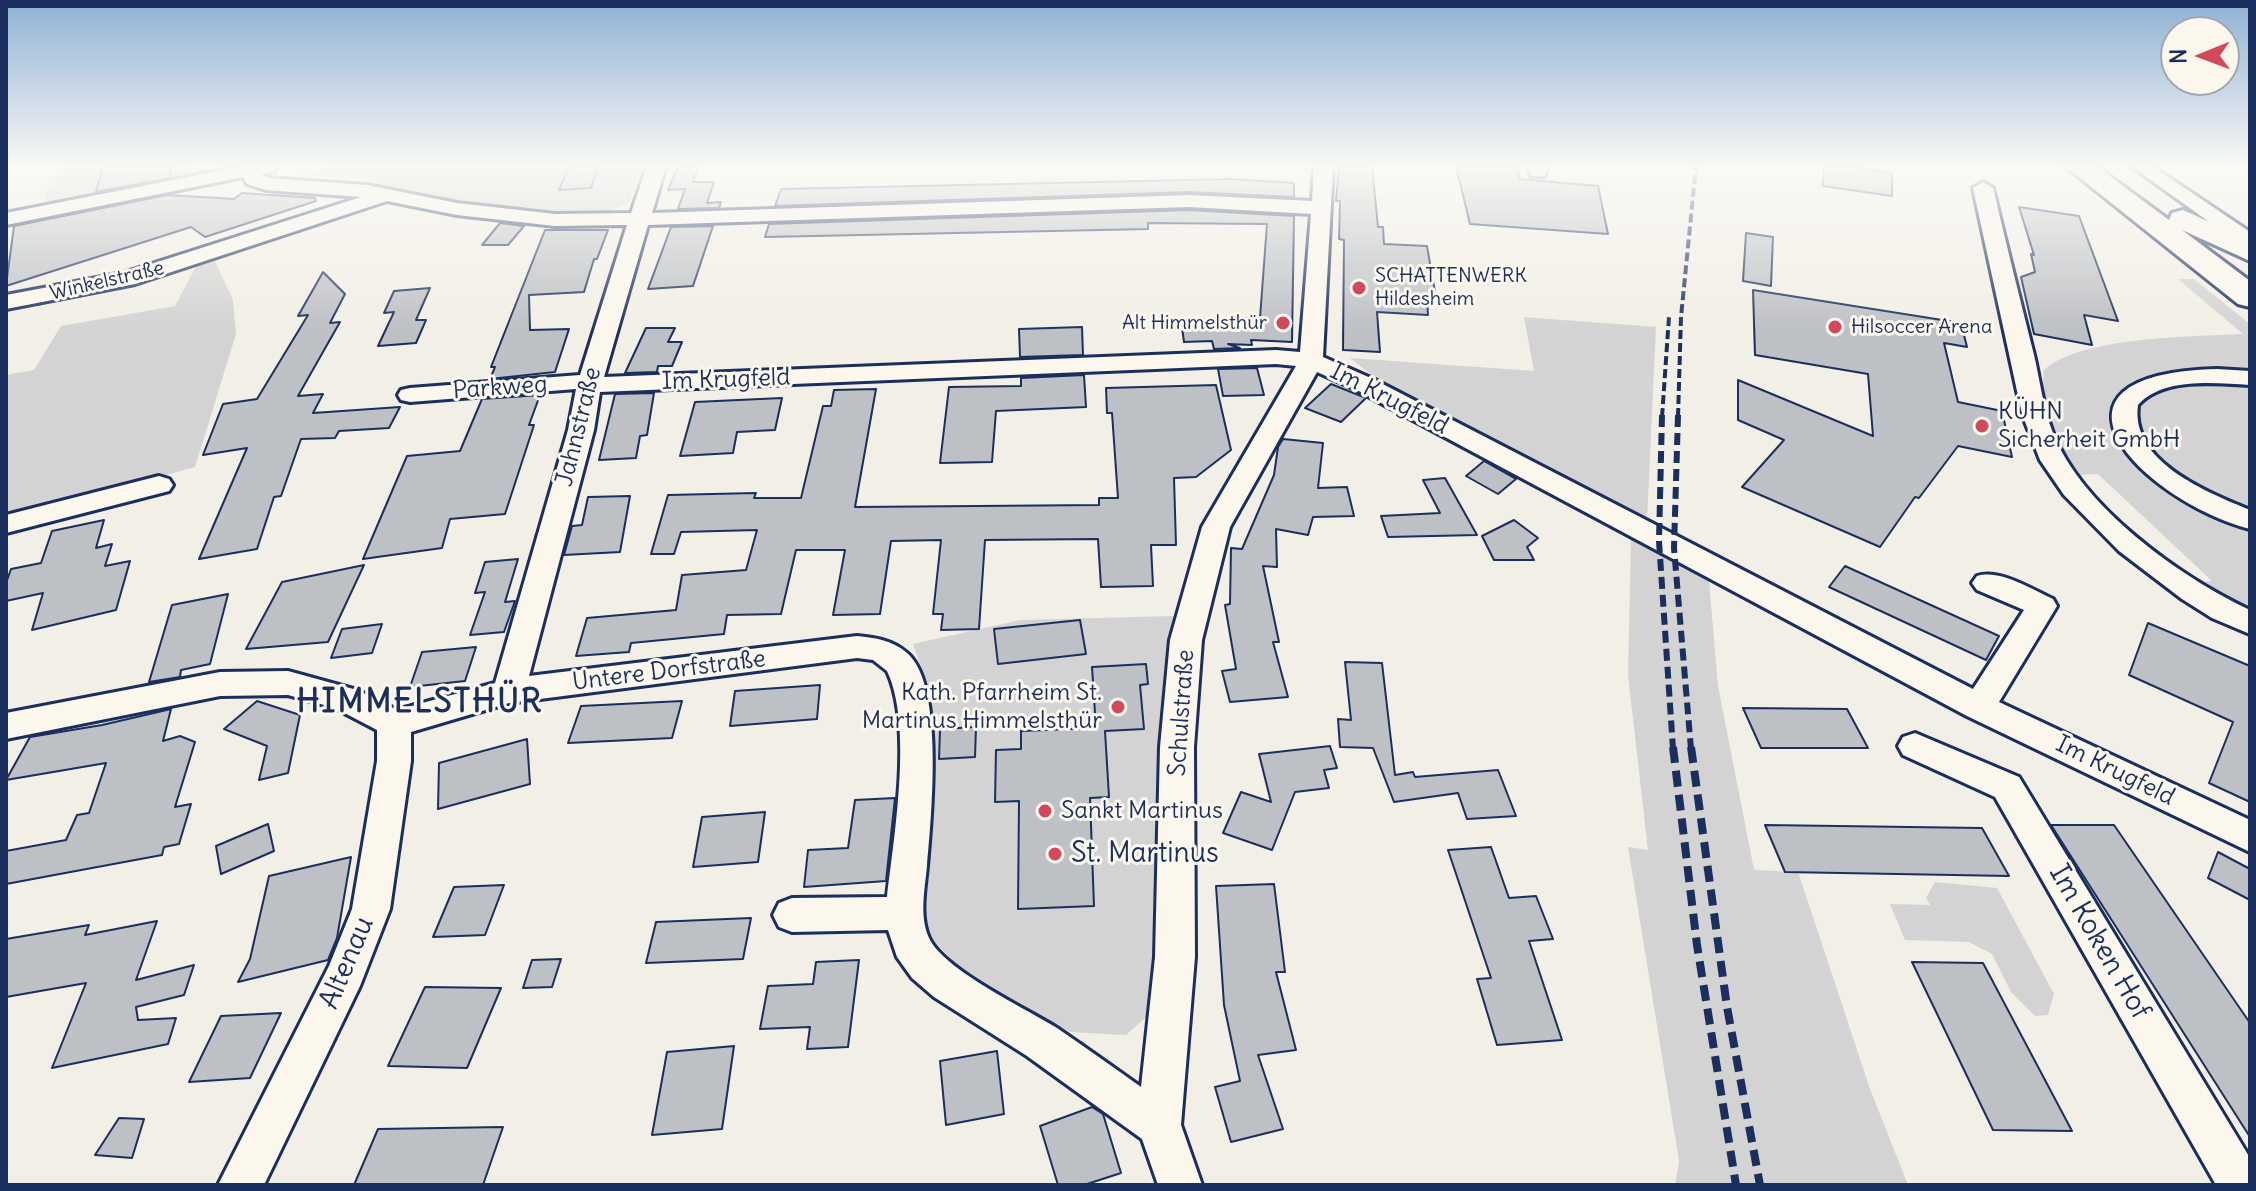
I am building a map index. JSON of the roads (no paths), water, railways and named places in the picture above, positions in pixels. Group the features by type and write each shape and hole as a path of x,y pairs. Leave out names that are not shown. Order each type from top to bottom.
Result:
{"highway":[{"path":"2152,222 2250,297"},
{"path":"2186,222 2250,269"},
{"path":"2188,222 2250,252"}],"street":[{"name":"Winkelstraße","path":"6,302 127,279 304,222"},
{"name":"Jahnstraße","path":"509,691 581,430 589,385 637,222"},
{"path":"1311,361 1320,222"},
{"path":"1991,222 2041,435 2063,473 2099,516 2147,559 2195,596 2250,623"},
{"path":"2220,222 2250,242"},
{"name":"Im Krugfeld","path":"589,385 1276,357 1311,361 1364,384 1979,707 2250,837"},
{"name":"Schulstraße","path":"1180,1185 1159,1125 1175,957 1177,747 1186,640 1216,527 1311,361"},
{"path":"2250,378 2181,378 2156,383 2139,389 2127,401 2122,413 2128,438 2155,469 2194,495 2250,520"},
{"name":"Parkweg","path":"410,395 576,381 589,385"},
{"path":"6,524 159,485"},
{"path":"1979,707 2042,606 1987,583"},
{"name":"Untere Dorfstraße","path":"394,724 509,691 857,647 881,650 899,663 907,679 915,727 916,794 904,913 911,945 926,965 948,984 1042,1042 1159,1125"},
{"path":"6,726 220,684 288,683 345,699 394,724"},
{"name":"Altenau","path":"240,1185 346,973 371,909 394,761 394,724"},
{"name":"Im Koken Hof","path":"1915,746 2007,787 2241,1185"},
{"path":"792,915 904,913"}],"railway":[{"path":"1678,417 1681,317 1690,222"},
{"path":"1662,417 1669,317"},
{"path":"1662,415 1659,541 1673,749"},
{"path":"1678,415 1674,548 1691,749"},
{"path":"1673,747 1697,945 1736,1185"},
{"path":"1691,747 1727,1007 1760,1185"}],"place":[{"name":"SCHATTENWERK Hildesheim","path":"1359,288"},
{"name":"Alt Himmelsthür","path":"1283,323"},
{"name":"Hilsoccer Arena","path":"1835,327"},
{"name":"KÜHN Sicherheit GmbH","path":"1982,426"},
{"name":"Kath. Pfarrheim St. Martinus Himmelsthür","path":"1118,707"},
{"name":"Sankt Martinus","path":"1045,811"},
{"name":"St. Martinus","path":"1055,854"}],"district":[{"name":"HIMMELSTHÜR","path":"420,703"}]}
